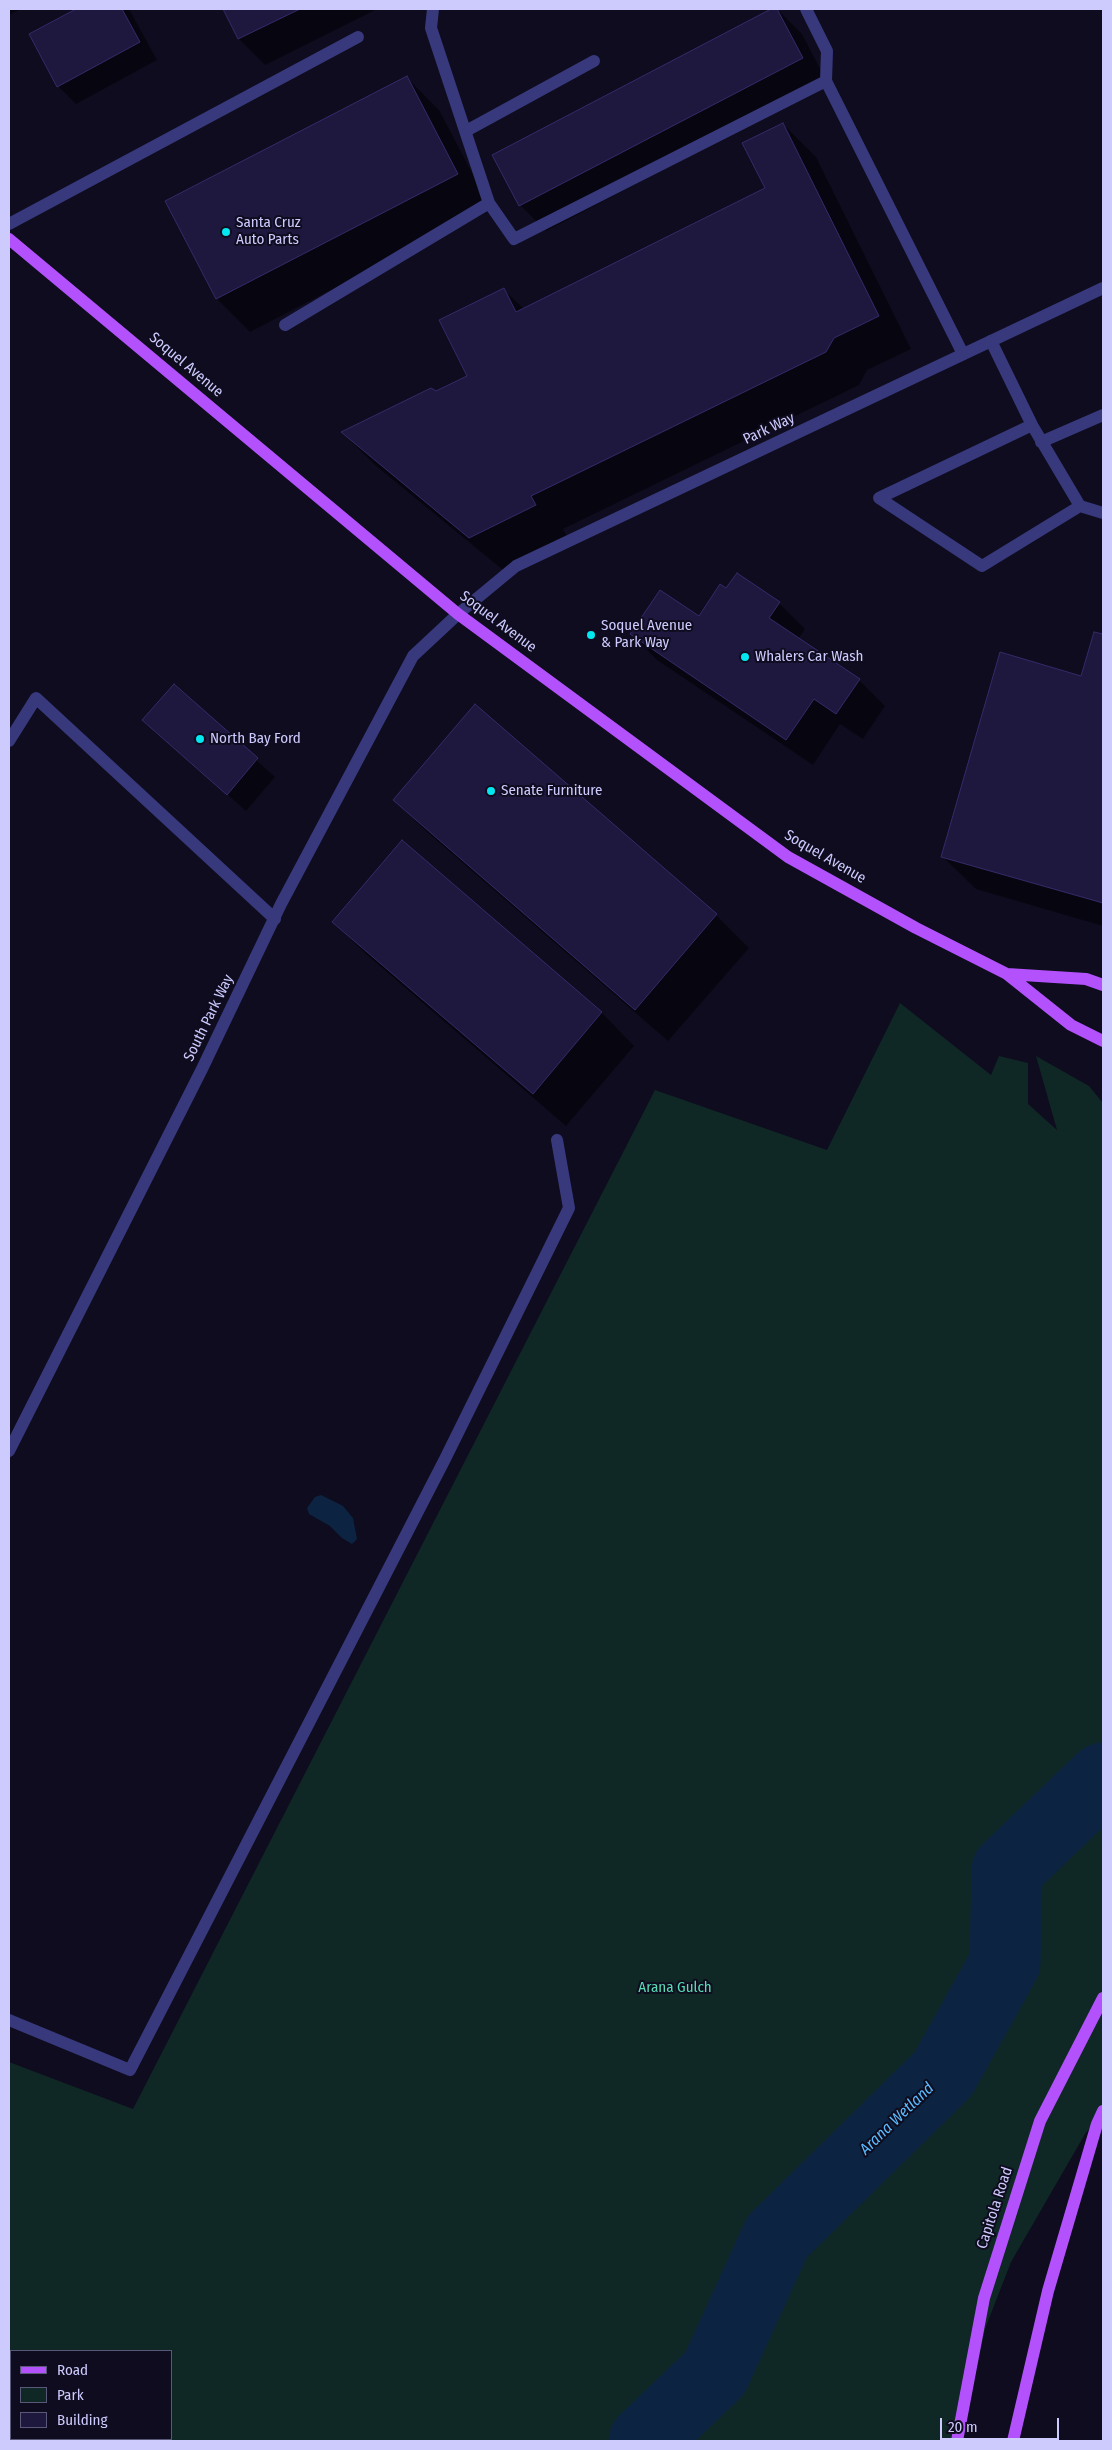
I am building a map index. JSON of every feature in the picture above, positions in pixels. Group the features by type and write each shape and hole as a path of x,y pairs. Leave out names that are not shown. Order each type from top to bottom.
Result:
{"main road":[{"name":"Soquel Avenue","path":"9,239 458,614 788,857 916,928 1007,974 1071,1025 1103,1041"},
{"name":"Soquel Avenue","path":"1007,974 1086,979 1103,985"},
{"name":"Capitola Road","path":"957,2441 984,2298 1040,2121 1103,1998"},
{"path":"1014,2441 1048,2291 1097,2124 1103,2111"}],"street":[{"path":"433,9 431,28 489,203 514,239 826,81"},
{"path":"806,9 827,51 826,81 964,354"},
{"path":"9,224 358,37"},
{"path":"466,131 594,61"},
{"path":"285,325 489,203"},
{"name":"Park Way","path":"458,614 516,566 1103,288"},
{"path":"990,341 1032,425 1080,506 1103,513"},
{"path":"1042,442 1103,415"},
{"path":"1032,425 879,498 982,566 1080,506"},
{"name":"South Park Way","path":"9,1451 202,1069 274,919 413,656 458,614"},
{"path":"9,741 13,730 36,698 274,919"},
{"path":"9,2020 130,2070 445,1459 569,1208 557,1140"}],"green space":[{"name":"Arana Gulch","path":"900,1003 991,1075 999,1056 1028,1063 1028,1104 1057,1130 1036,1056 1089,1086 1103,1103 1103,2111 1085,2134 1011,2262 985,2329 961,2441 9,2441 9,2062 133,2109 655,1090 827,1150"}],"water":[{"path":"321,1495 343,1506 353,1518 357,1539 352,1544 342,1538 330,1526 309,1514 307,1508 315,1497"}],"building":[{"path":"76,9 122,9 140,42 57,87 29,34"},
{"path":"223,9 300,9 238,39"},
{"path":"771,9 777,9 803,58 519,206 492,155"},
{"path":"407,76 458,174 216,299 165,201"},
{"path":"783,123 879,316 834,338 826,352 531,496 536,505 469,538 341,432 431,388 436,391 467,376 439,320 504,288 516,312 765,188 742,143"},
{"name":"Whalers Car Wash","path":"737,573 780,602 769,618 860,679 836,714 814,699 786,740 630,634 660,590 699,616 720,584 726,588"},
{"path":"1094,632 1103,634 1103,903 941,857 1000,652 1081,676"},
{"name":"North Bay Ford","path":"174,684 258,758 227,795 142,720"},
{"path":"475,704 717,914 635,1010 393,800"},
{"path":"402,840 602,1012 533,1094 332,922"}],"waterway":[{"name":"Arana Wetland","path":"644,2441 715,2373 777,2237 943,2074 1005,1963 1007,1870 1103,1778"}],"place":[{"name":"Santa Cruz Auto Parts","path":"226,232"},
{"name":"Soquel Avenue & Park Way","path":"591,635"},
{"name":"Whalers Car Wash","path":"745,657"},
{"name":"North Bay Ford","path":"200,739"},
{"name":"Senate Furniture","path":"491,791"}]}
